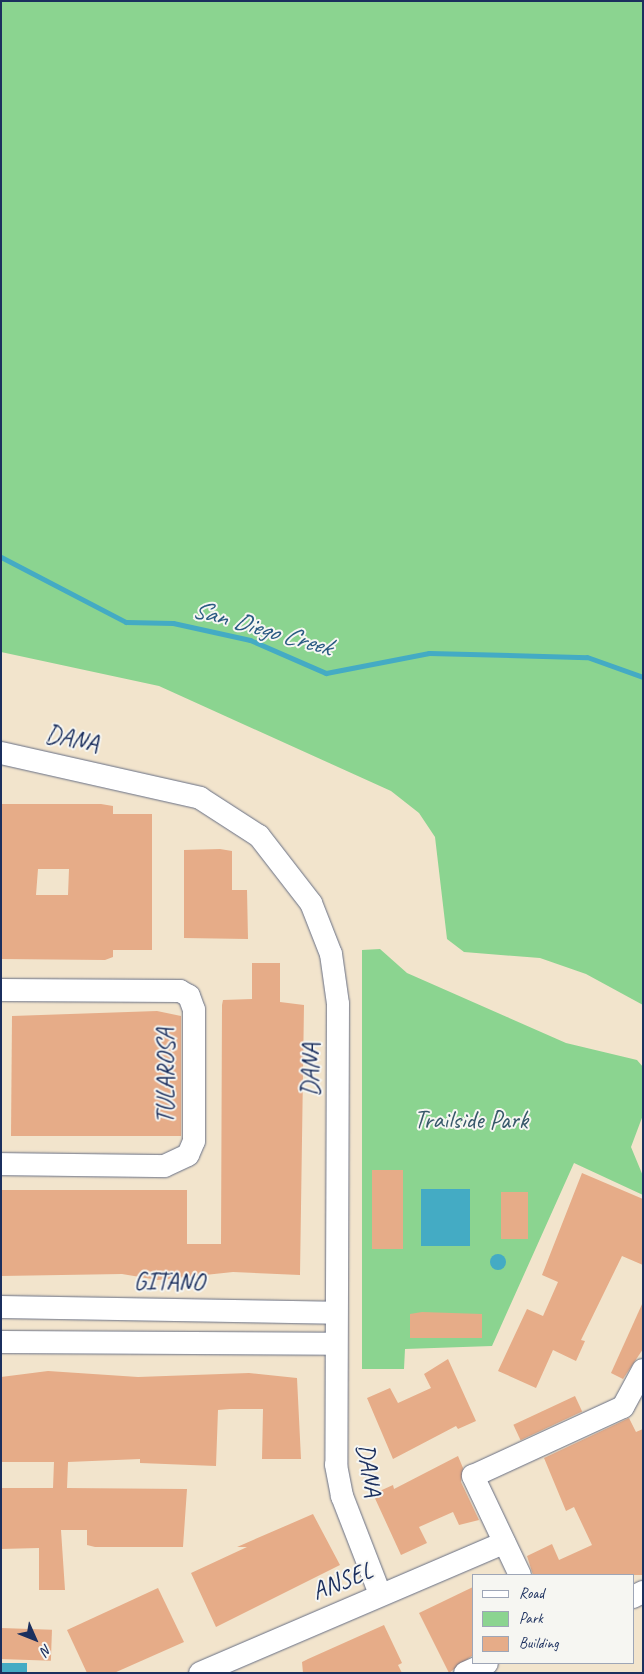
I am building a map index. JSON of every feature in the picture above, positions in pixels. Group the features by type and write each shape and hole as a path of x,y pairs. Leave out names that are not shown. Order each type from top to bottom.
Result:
{"street":[{"name":"DANA","path":"1,753 200,798 259,836 311,903 331,954 338,1004 335,1344 338,1479 380,1594"},
{"name":"TULAROSA","path":"1,990 180,992 188,996 194,1010 194,1141 188,1155 164,1166 1,1164"},
{"name":"GITANO","path":"1,1307 336,1313"},
{"path":"1,1342 335,1344"},
{"path":"520,1574 473,1476 623,1407 643,1370"},
{"name":"ANSEL","path":"200,1673 504,1542"},
{"path":"465,1673 485,1664"}],"green space":[{"path":"1,1 643,1 643,1005 586,974 540,958 464,952 447,939 435,837 419,813 391,791 159,686 1,652"},
{"name":"Trailside Park","path":"380,949 407,973 566,1043 637,1060 643,1067 643,1115 631,1147 643,1176 643,1195 574,1163 492,1346 405,1349 404,1369 362,1369 362,950"}],"water":[{"path":"421,1189 470,1189 470,1246 421,1246"},
{"path":"495,1254 501,1254 506,1259 504,1268 495,1270 490,1265 490,1259"},
{"path":"1,1663 27,1663 27,1673 1,1673"}],"building":[{"path":"1,804 101,804 113,806 113,814 152,814 152,950 113,950 113,957 105,960 1,959","holes":["38,869 69,869 68,895 36,895"]},
{"path":"220,849 232,851 232,890 247,890 248,939 184,938 184,850"},
{"path":"252,963 280,963 280,1002 304,1005 300,1275 233,1272 158,1280 122,1274 1,1276 1,1190 187,1190 187,1244 221,1244 222,1005 223,1000 252,999"},
{"path":"157,1011 181,1016 181,1136 11,1136 12,1016"},
{"path":"372,1170 403,1170 403,1249 372,1249"},
{"path":"582,1173 643,1199 643,1265 622,1256 581,1340 585,1341 576,1361 553,1350 536,1388 498,1371 527,1309 543,1316 558,1282 542,1275"},
{"path":"501,1192 528,1192 528,1239 501,1239"},
{"path":"643,1302 643,1349 623,1379 611,1373"},
{"path":"422,1312 482,1314 482,1338 410,1338 410,1314"},
{"path":"448,1359 476,1421 458,1429 456,1426 393,1459 367,1398 390,1388 398,1403 431,1388 424,1374"},
{"path":"48,1371 138,1377 249,1373 297,1378 301,1459 262,1459 263,1409 230,1409 218,1410 216,1466 140,1463 140,1459 68,1462 67,1488 187,1489 183,1547 95,1547 87,1545 87,1530 61,1530 65,1590 39,1590 39,1548 1,1549 1,1488 53,1488 54,1462 1,1462 1,1377"},
{"path":"575,1396 582,1411 521,1440 513,1425"},
{"path":"629,1418 636,1432 643,1429 643,1575 533,1574 527,1556 552,1544 559,1560 592,1545 574,1507 566,1511 544,1458"},
{"path":"458,1456 463,1468 461,1482 479,1520 459,1525 453,1512 419,1527 427,1543 401,1555 373,1494 393,1485 394,1489"},
{"path":"313,1514 340,1565 216,1627 191,1573 247,1547 237,1547"},
{"path":"472,1587 472,1656 449,1673 419,1613"},
{"path":"158,1588 184,1642 114,1673 87,1673 67,1630"},
{"path":"384,1625 402,1663 398,1665 402,1673 303,1673 302,1662"},
{"path":"1,1628 52,1630 51,1661 1,1659"}],"waterway":[{"name":"San Diego Creek","path":"1,557 126,622 173,623 250,640 326,673 429,653 587,657 643,677"}]}
